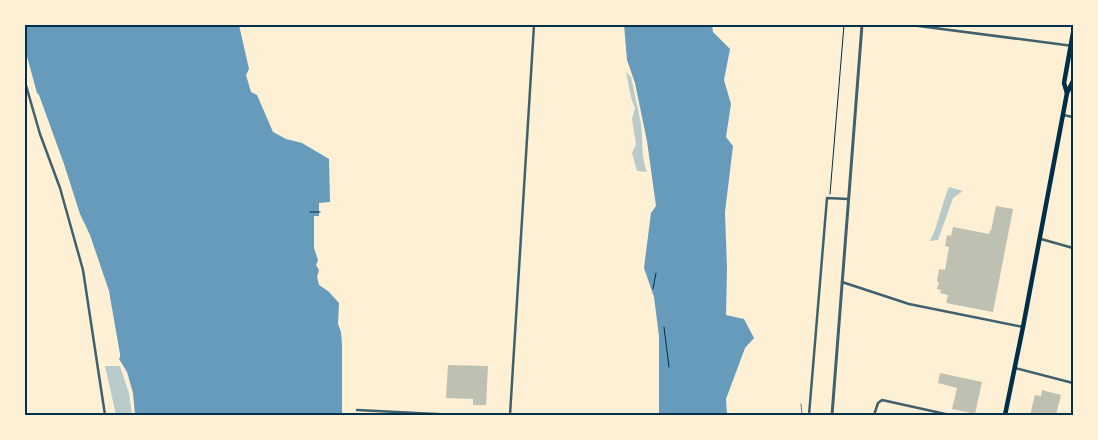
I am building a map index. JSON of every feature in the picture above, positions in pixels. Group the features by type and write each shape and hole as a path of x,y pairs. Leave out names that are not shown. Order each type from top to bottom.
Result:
{"main road":[{"path":"1067,93 1064,83 1073,32"},
{"path":"1004,415 1015,368 1067,93 1073,81"}],"street":[{"path":"510,415 534,25"},
{"path":"832,415 862,25"},
{"path":"912,25 1072,45"},
{"path":"25,82 40,134 60,188 84,270 105,415"},
{"path":"1063,115 1073,117"},
{"path":"809,415 828,199 848,200"},
{"path":"1040,239 1073,248"},
{"path":"842,282 909,304 1023,327"},
{"path":"1015,368 1073,383"},
{"path":"874,415 880,401 950,415"},
{"path":"357,410 456,415"}],"path":[{"path":"828,199 844,25"},
{"path":"310,212 320,212"},
{"path":"653,289 656,272"},
{"path":"664,326 669,367"}],"shaded area":[{"path":"626,72 631,77 639,112 642,149 647,172 637,171 632,153 636,144 632,119 635,108"},
{"path":"949,187 963,191 953,198 938,240 930,241 936,228"},
{"path":"105,366 120,366 129,393 132,415 116,415"}],"water":[{"path":"25,25 239,25 249,69 246,75 251,92 257,95 273,132 286,139 302,143 329,159 330,202 319,203 319,216 314,216 314,248 318,260 316,265 319,270 317,277 319,285 328,291 339,303 338,324 342,345 342,415 135,415 133,393 127,372 116,354 102,289 25,66"},
{"path":"624,25 712,25 713,32 730,49 724,80 731,104 726,137 733,146 725,212 726,315 744,319 754,338 745,348 726,399 727,415 659,415 659,336 654,297 644,268 651,213 656,206 647,141 635,83 627,60"}],"pier":[{"path":"25,49 37,93 109,291 120,354 120,358 117,359 114,354 100,290 68,203 27,80 25,73"}],"building":[{"path":"996,206 1013,209 993,312 946,303 948,295 940,293 941,290 937,289 939,282 937,282 939,269 945,270 949,247 945,246 947,235 951,236 953,227 989,234"},
{"path":"448,365 488,366 486,405 473,405 473,399 446,398"},
{"path":"940,373 982,382 975,414 952,409 957,388 938,383"},
{"path":"1042,390 1061,395 1056,415 1030,415 1035,395 1041,396"}],"railway":[{"path":"801,404 802,415"}]}
